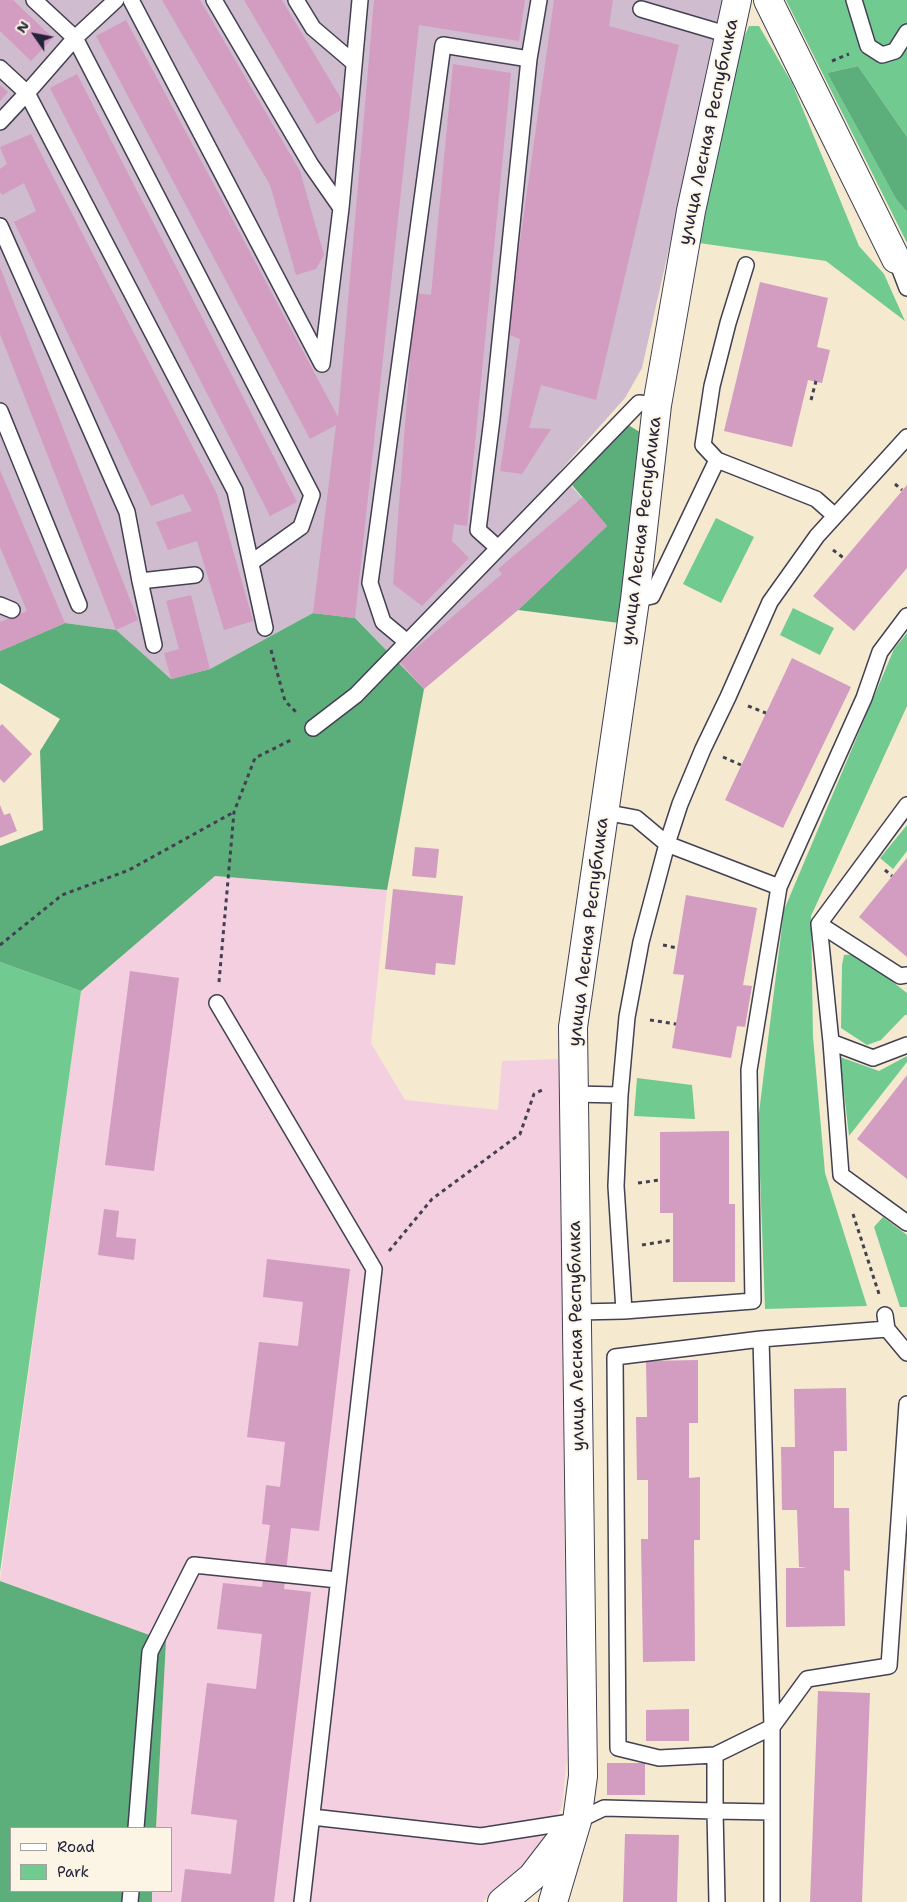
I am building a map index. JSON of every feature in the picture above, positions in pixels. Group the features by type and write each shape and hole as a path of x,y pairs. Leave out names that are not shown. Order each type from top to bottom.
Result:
{"street":[{"name":"улица Лесная Республика","path":"553,1902 576,1820 583,1776 573,1027 635,600 657,405 691,211 737,0"},
{"path":"768,0 901,260"},
{"path":"502,1902 532,1877 576,1820"}],"lane":[{"path":"34,0 75,38 312,495 301,527 252,562"},
{"path":"0,122 75,38 116,0"},
{"path":"131,0 322,364 341,208 360,0"},
{"path":"214,0 311,165 341,208"},
{"path":"296,0 313,28 354,63"},
{"path":"498,548 478,530 492,419 529,59 539,0"},
{"path":"854,0 868,46 882,55 895,51 907,32"},
{"path":"641,9 729,35"},
{"path":"407,642 383,622 370,583 442,45 529,59"},
{"path":"0,68 27,93 235,491 265,628"},
{"path":"0,226 127,512 154,646"},
{"path":"901,260 907,288"},
{"path":"746,265 728,323 717,368 703,445 717,460 816,499 834,515"},
{"path":"313,728 356,695 638,402 657,405"},
{"path":"0,411 79,605"},
{"path":"624,1311 616,1186 620,1095 627,1016 641,942 667,844 680,804 703,749 770,602 816,536 907,437"},
{"path":"635,600 652,596 717,460"},
{"path":"140,582 195,575"},
{"path":"577,1312 624,1311 753,1300 749,1070 779,887 864,698 880,652 907,616"},
{"path":"907,805 819,924 831,1042 841,1175 907,1223"},
{"path":"604,812 636,818 667,844 779,887"},
{"path":"819,924 900,976 907,975"},
{"path":"217,1003 374,1269 302,1902"},
{"path":"831,1042 873,1058 907,1045"},
{"path":"573,1085 620,1095"},
{"path":"907,1353 886,1322 615,1357 618,1748 659,1758 715,1755 772,1727 807,1679 889,1666 907,1404"},
{"path":"760,1339 772,1727 772,1902"},
{"path":"136,1827 150,1652 194,1565 338,1580"},
{"path":"715,1755 717,1902"},
{"path":"312,1817 481,1836 576,1820 604,1808 772,1812"}],"path":[{"path":"825,64 868,46"},
{"path":"811,400 816,381"},
{"path":"217,1003 234,812 255,758 313,728 285,701 265,628"},
{"path":"0,945 62,895 129,870 234,812"},
{"path":"374,1269 432,1199 520,1134 534,1094 573,1085"},
{"path":"841,1175 886,1322"},
{"path":"620,1248 673,1240"}],"shaded area":[{"path":"0,0 725,0 642,368 625,398 559,472 607,526 518,610 424,689 355,618 313,613 210,669 171,679 115,630 65,623 0,651"},
{"path":"215,876 387,890 371,1043 405,1100 498,1110 502,1061 559,1059 567,1758 562,1806 547,1837 524,1867 482,1902 152,1902 152,1892 172,1892 172,1827 156,1827 166,1641 0,1581 81,991"}],"green space":[{"path":"786,0 907,0 907,137 858,66 827,73 896,199 907,212 907,243"},
{"path":"749,26 759,26 792,83 859,246 884,274 905,321 826,261 699,243 735,58"},
{"path":"858,66 907,137 907,212 896,199 827,73"},
{"path":"628,425 640,432 619,623 518,610 607,526 572,485"},
{"path":"716,518 754,537 721,603 683,584"},
{"path":"793,608 834,628 820,655 780,635"},
{"path":"313,613 355,618 424,689 387,890 215,876 81,991 0,962 0,846 43,830 40,751 60,719 0,683 0,651 65,623 116,630 171,679 210,669"},
{"path":"907,633 907,706 811,916 813,1037 825,1173 867,1306 765,1309 758,1121 784,910 894,649"},
{"path":"907,825 907,851 893,869 880,858"},
{"path":"857,954 907,993 907,1015 881,1040 867,1045 841,1028 842,965 844,955"},
{"path":"0,962 81,991 0,1572"},
{"path":"907,1056 907,1062 849,1136 840,1057 879,1071"},
{"path":"637,1078 692,1085 695,1119 634,1116"},
{"path":"883,1217 907,1235 907,1307 900,1307 874,1227"},
{"path":"0,1581 166,1641 156,1827 10,1827 10,1892 152,1892 152,1902 0,1902"}],"building":[{"path":"0,0 13,0 53,38 31,61 0,31"},
{"path":"162,0 200,0 300,171 324,255 316,269 296,275 270,185"},
{"path":"244,0 282,0 346,107 317,124"},
{"path":"374,0 525,0 519,41 419,25 355,618 313,613 336,425 310,439 96,36 126,20 338,417"},
{"path":"554,0 613,0 609,26 679,45 596,400 541,385 529,428 551,429 522,474 500,471 520,339 507,334"},
{"path":"453,64 511,73 467,526 454,524 452,541 469,558 422,606 393,584 415,293 431,295"},
{"path":"77,74 297,502 270,516 50,88"},
{"path":"0,85 8,92 0,101"},
{"path":"31,134 217,494 253,621 224,630 197,541 168,550 156,522 192,511 183,494 151,506 14,222 36,211 24,183 2,195 0,192 0,169 7,164 0,147"},
{"path":"0,267 138,620 116,630 0,334"},
{"path":"760,282 828,298 817,347 830,350 822,383 808,380 792,447 724,431"},
{"path":"0,470 65,623 0,651 0,622 27,611 0,547"},
{"path":"907,485 907,568 854,631 813,596"},
{"path":"583,497 607,526 518,610 424,689 400,662 502,574 498,569"},
{"path":"191,595 210,669 171,679 164,653 179,649 166,601"},
{"path":"792,658 851,687 783,828 725,800"},
{"path":"2,724 32,754 4,783 0,779 0,726"},
{"path":"0,805 4,815 10,813 17,831 0,838"},
{"path":"415,847 439,849 436,878 412,876"},
{"path":"907,858 907,957 859,917"},
{"path":"393,889 463,896 455,965 436,963 435,975 385,969"},
{"path":"686,895 757,908 743,985 752,986 745,1027 737,1026 731,1058 672,1048 684,975 673,974"},
{"path":"130,971 179,978 154,1171 105,1165"},
{"path":"907,1075 907,1179 857,1139"},
{"path":"729,1131 729,1204 735,1204 735,1282 673,1282 673,1213 660,1213 660,1132"},
{"path":"104,1209 119,1211 116,1237 136,1239 134,1260 98,1255"},
{"path":"267,1259 350,1269 319,1531 291,1528 284,1589 311,1592 274,1902 181,1902 185,1869 231,1874 237,1820 191,1814 207,1683 256,1689 262,1634 217,1629 223,1583 262,1587 270,1525 262,1524 266,1485 280,1487 285,1442 247,1437 259,1342 298,1346 303,1302 263,1297"},
{"path":"698,1360 698,1423 689,1423 689,1478 700,1477 700,1540 694,1540 695,1661 643,1662 641,1539 648,1539 648,1480 637,1480 636,1417 647,1417 646,1361"},
{"path":"846,1388 847,1451 834,1451 834,1508 849,1508 850,1571 844,1570 845,1626 786,1627 786,1568 807,1568 799,1567 797,1510 782,1510 781,1447 795,1447 794,1389"},
{"path":"818,1691 870,1693 862,1902 810,1902"},
{"path":"689,1709 689,1741 646,1741 646,1710"},
{"path":"607,1763 645,1763 645,1795 607,1795"},
{"path":"625,1834 679,1835 677,1902 623,1902"}]}
